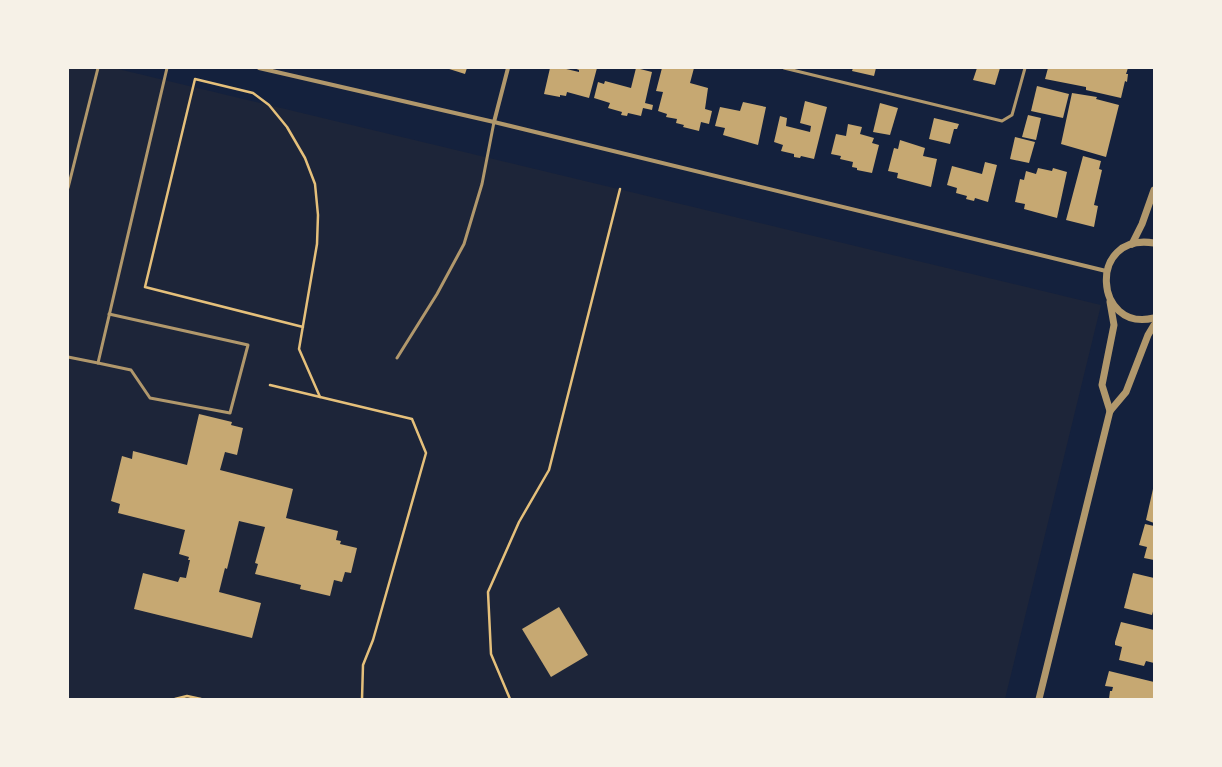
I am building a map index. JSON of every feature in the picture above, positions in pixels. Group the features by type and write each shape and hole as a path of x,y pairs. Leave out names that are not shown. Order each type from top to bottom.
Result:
{"street":[{"path":"259,68 494,122 1106,271"},
{"path":"494,122 508,68"},
{"path":"1132,244 1142,224 1154,190"},
{"path":"1110,411 1102,385 1114,324 1109,296 1105,284 1106,271 1112,259 1120,249 1144,241 1154,243"},
{"path":"1109,296 1115,307 1124,314 1136,318 1154,318"},
{"path":"1039,699 1110,411 1126,392 1148,334 1154,325"}],"lane":[{"path":"68,188 98,68"},
{"path":"98,363 167,68"},
{"path":"784,68 1002,121 1012,115 1025,68"},
{"path":"397,358 437,294 464,244 482,184 494,122"},
{"path":"68,357 130,370 150,398 230,413 248,345 109,314"}],"path":[{"path":"303,327 145,287 195,79 253,93 269,105 287,127 305,158 316,184 318,215 317,244 303,327 299,349 320,397"},
{"path":"510,699 491,654 488,592 519,522 549,470 620,189"},
{"path":"270,385 412,419 426,453 373,640 363,665 362,699"},
{"path":"175,699 187,696 201,699"}],"shaded area":[{"path":"68,68 114,68 1101,305 1005,699 68,699"}],"building":[{"path":"446,68 467,68 465,74"},
{"path":"550,68 562,68 579,72 579,70 574,68 597,68 589,98 567,92 566,96 560,95 560,97 544,94"},
{"path":"636,68 652,72 645,103 653,105 652,110 643,108 641,116 628,113 627,116 621,115 622,112 608,108 610,103 594,98 598,82 604,84 605,81 631,88"},
{"path":"662,68 694,68 690,83 708,88 705,109 712,111 709,124 701,122 699,131 683,127 684,125 676,123 677,119 666,117 667,114 658,111 663,92 656,91"},
{"path":"853,68 876,68 874,76 852,71"},
{"path":"977,68 1000,68 995,85 973,80"},
{"path":"1048,68 1128,68 1126,74 1128,74 1127,82 1125,81 1121,98 1086,90 1086,87 1045,79"},
{"path":"1037,86 1069,94 1063,118 1031,111"},
{"path":"1072,93 1097,97 1096,99 1119,105 1106,157 1061,144"},
{"path":"805,101 827,107 814,159 801,156 800,158 794,157 794,154 781,151 783,145 774,142 780,116 787,118 786,126 810,132 811,126 800,123"},
{"path":"743,102 766,107 758,145 723,135 725,128 715,126 720,107 740,111"},
{"path":"880,103 898,108 890,135 873,132"},
{"path":"1028,115 1041,118 1036,140 1022,137"},
{"path":"934,118 959,124 957,129 954,129 950,144 929,139"},
{"path":"848,124 862,127 860,134 874,138 872,143 879,145 872,173 857,170 857,168 852,167 853,162 840,159 841,156 831,154 836,134 846,136"},
{"path":"1015,137 1035,142 1029,163 1010,159"},
{"path":"900,140 925,148 923,156 937,159 931,187 897,178 898,173 888,171 894,148 898,149"},
{"path":"1083,156 1101,161 1099,169 1102,170 1094,205 1098,206 1094,227 1066,220"},
{"path":"985,162 997,165 988,202 975,198 974,201 966,199 967,196 956,193 957,188 947,185 952,166 982,174"},
{"path":"1038,168 1052,171 1053,168 1067,172 1057,218 1024,209 1025,204 1015,202 1020,179 1024,180 1026,171 1036,174"},
{"path":"199,414 232,422 231,425 243,428 237,455 225,452 220,470 293,489 286,518 338,531 336,540 341,541 340,544 357,548 351,573 345,572 342,582 334,580 330,596 300,589 301,585 255,574 258,564 255,563 265,527 239,521 227,569 225,568 219,592 261,603 252,638 134,609 143,573 178,582 180,577 186,578 190,560 188,560 189,557 179,554 185,530 118,513 120,504 111,501 122,456 132,459 133,451 187,465"},
{"path":"1154,489 1154,523 1146,520"},
{"path":"1145,524 1154,526 1154,560 1144,558 1147,547 1139,545"},
{"path":"1133,573 1154,578 1154,608 1152,615 1124,608"},
{"path":"559,607 588,655 551,677 522,629"},
{"path":"1121,622 1154,630 1154,663 1146,661 1144,666 1119,660 1122,647 1115,645 1115,642"},
{"path":"1109,671 1154,682 1154,699 1109,699 1110,691 1112,691 1113,687 1105,686"}]}
